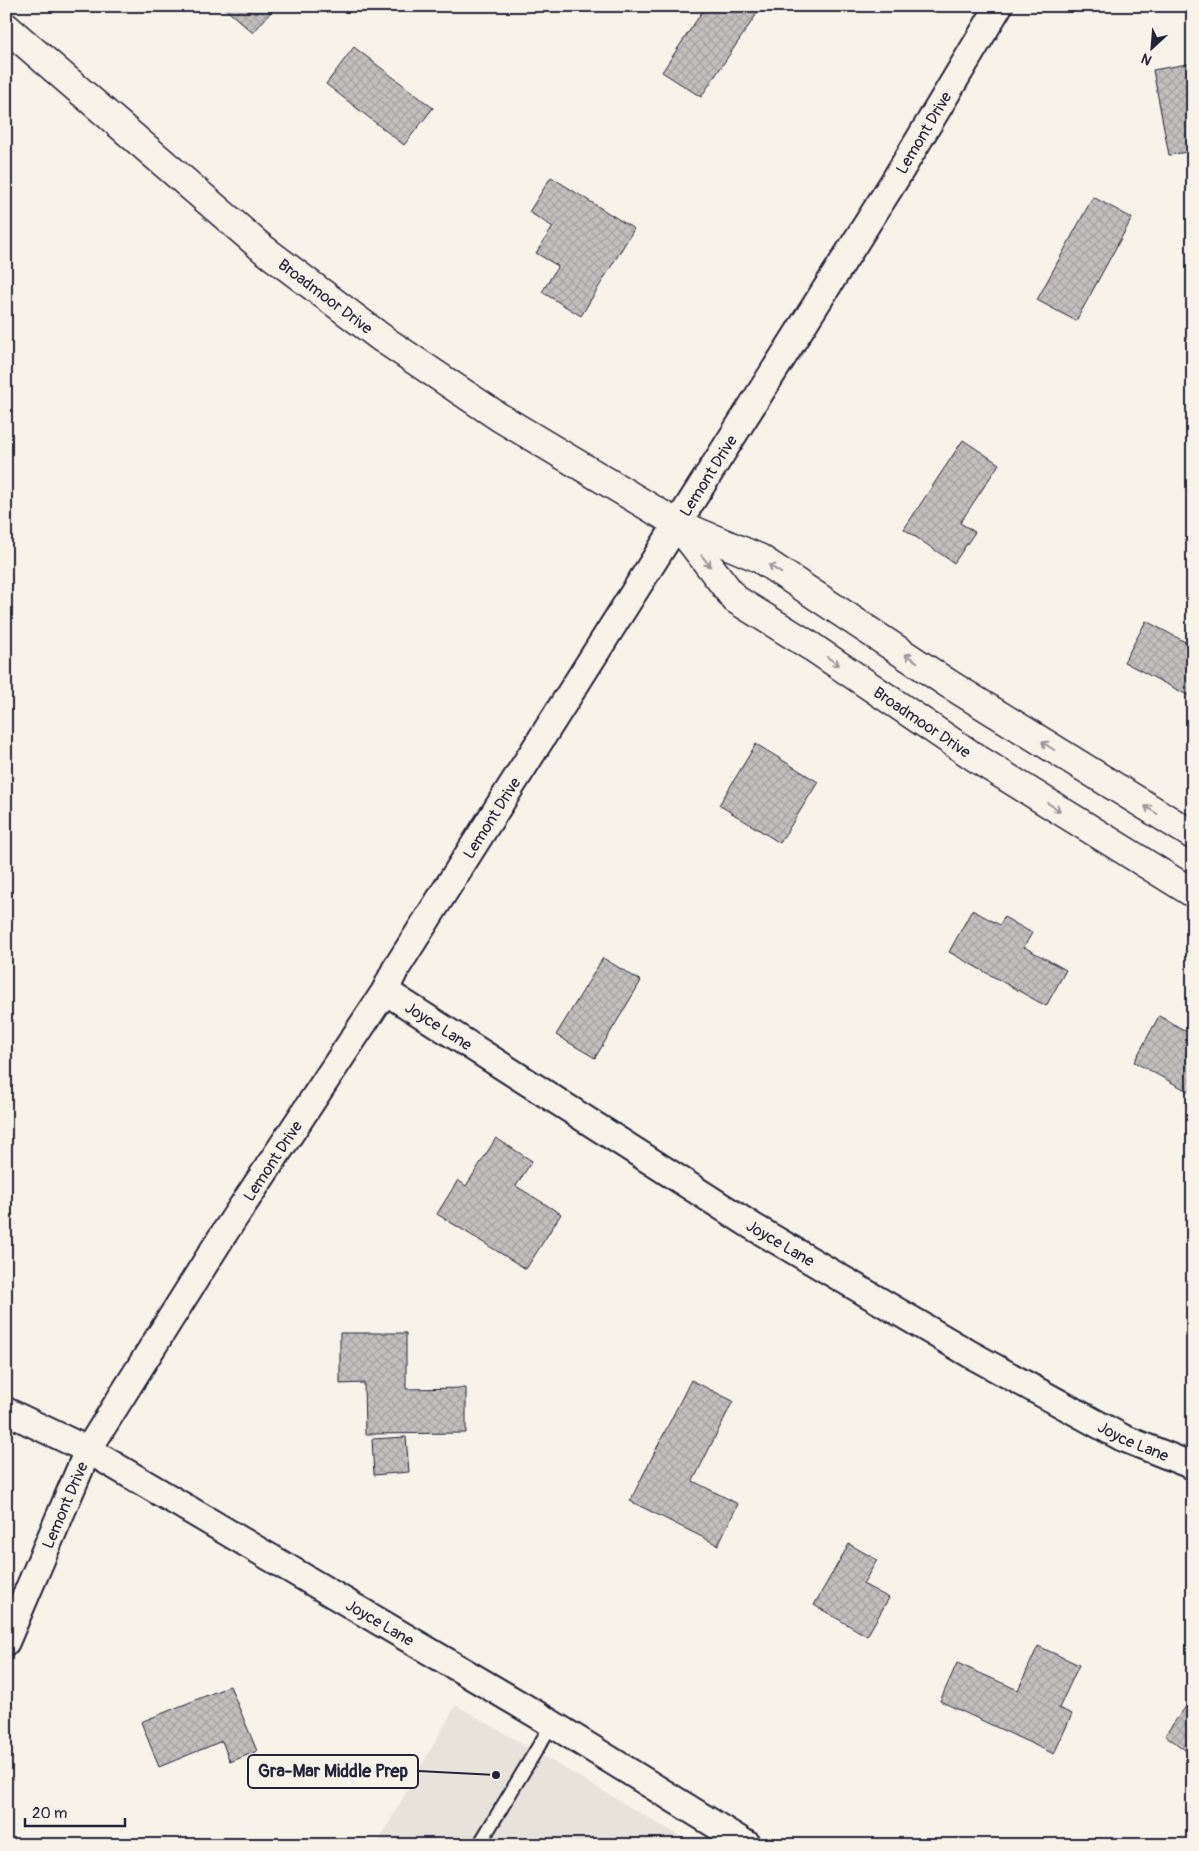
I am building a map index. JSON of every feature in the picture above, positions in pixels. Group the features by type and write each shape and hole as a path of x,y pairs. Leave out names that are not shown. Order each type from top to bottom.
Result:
{"main road":[{"name":"Broadmoor Drive","path":"6,27 262,248 376,334 499,417 676,523 759,558 949,684 1193,835"},
{"name":"Broadmoor Drive","path":"676,523 735,599 812,646 983,763 1193,893"}],"street":[{"name":"Lemont Drive","path":"6,1642 88,1450 221,1238 385,991 395,970 896,178 999,6"},
{"name":"Joyce Lane","path":"385,991 743,1220 818,1265 970,1354 1123,1438 1193,1466"},
{"name":"Joyce Lane","path":"6,1411 88,1450 552,1724 748,1845"}],"lane":[{"path":"482,1844 552,1724"}],"shaded area":[{"path":"456,1705 695,1845 376,1845"}],"building":[{"path":"222,6 276,6 253,33"},
{"path":"706,6 762,6 701,97 662,72"},
{"path":"354,47 433,108 404,145 326,84"},
{"path":"1193,63 1193,151 1169,155 1153,70"},
{"path":"551,177 634,229 581,316 542,292 558,266 536,253 553,227 529,212"},
{"path":"1093,197 1132,218 1076,321 1037,300"},
{"path":"963,440 999,464 960,523 975,532 954,563 904,529"},
{"path":"1146,621 1193,646 1193,698 1124,662"},
{"path":"756,744 818,782 780,843 719,805"},
{"path":"972,910 1000,925 1004,917 1032,933 1024,947 1066,970 1046,1006 949,952"},
{"path":"603,958 641,981 595,1058 556,1035"},
{"path":"1159,1016 1193,1035 1193,1094 1134,1062"},
{"path":"496,1138 532,1161 516,1186 561,1214 526,1269 437,1214 458,1180 466,1186"},
{"path":"340,1333 406,1333 406,1389 466,1388 466,1433 365,1434 364,1383 340,1384"},
{"path":"691,1380 733,1401 693,1481 738,1504 718,1545 630,1501"},
{"path":"406,1437 409,1472 374,1475 372,1439"},
{"path":"849,1544 877,1560 863,1584 889,1598 867,1636 814,1605"},
{"path":"1038,1646 1079,1665 1059,1708 1072,1714 1054,1754 940,1701 957,1663 1018,1690"},
{"path":"230,1686 257,1751 230,1762 222,1741 159,1767 141,1722"},
{"path":"1193,1697 1193,1756 1165,1735"}],"place":[{"name":"Gra-Mar Middle Prep","path":"496,1775"}]}
